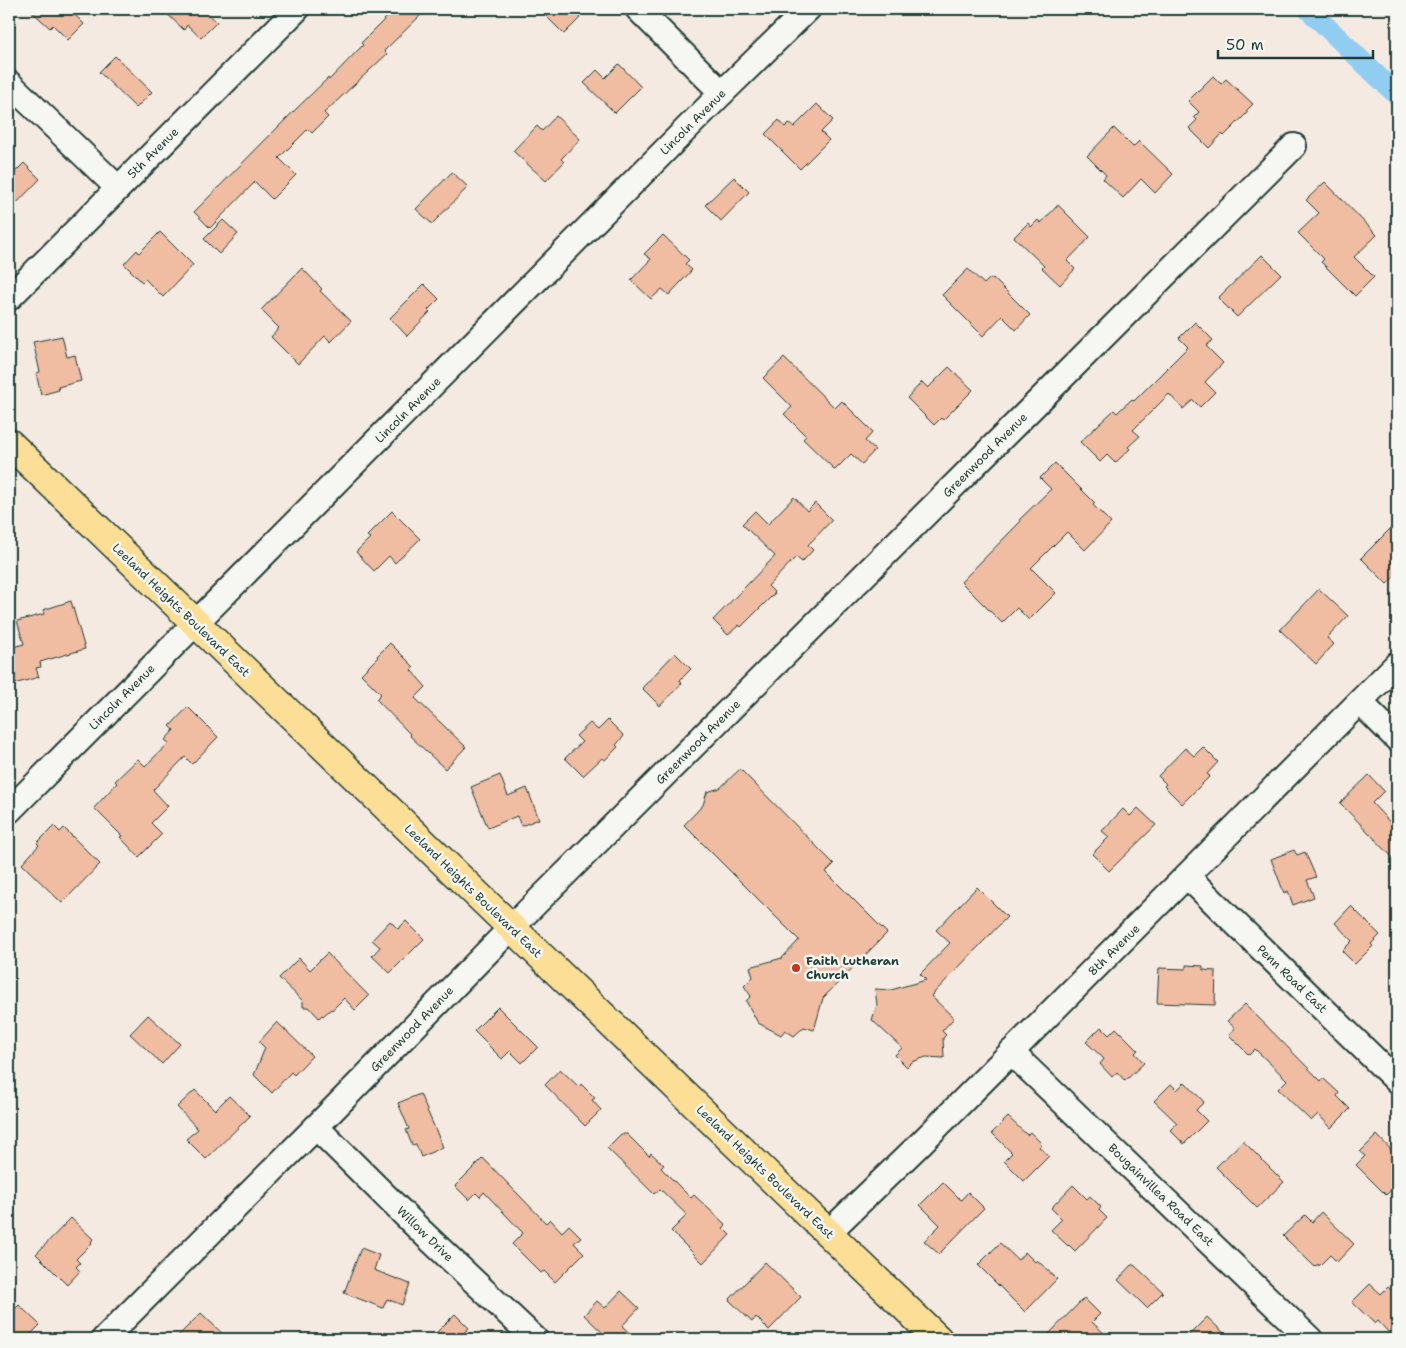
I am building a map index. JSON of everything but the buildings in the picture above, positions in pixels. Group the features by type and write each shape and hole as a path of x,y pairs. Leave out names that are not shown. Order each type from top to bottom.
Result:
{"main road":[{"name":"Leeland Heights Boulevard East","path":"9,443 938,1339"}],"street":[{"path":"638,9 722,93"},
{"name":"Lincoln Avenue","path":"9,811 722,93 808,9"},
{"name":"5th Avenue","path":"9,298 290,11"},
{"path":"9,83 118,188"},
{"name":"Greenwood Avenue","path":"104,1339 511,928 1294,146"},
{"name":"8th Avenue","path":"828,1233 1012,1052 1397,664"},
{"path":"1360,702 1397,739"},
{"name":"Penn Road East","path":"1186,876 1397,1081"},
{"name":"Bougainvillea Road East","path":"1012,1052 1310,1339"},
{"name":"Willow Drive","path":"316,1127 422,1232 535,1339"}],"waterway":[{"path":"1308,9 1397,95"}],"place":[{"name":"Faith Lutheran Church","path":"796,968"}]}
